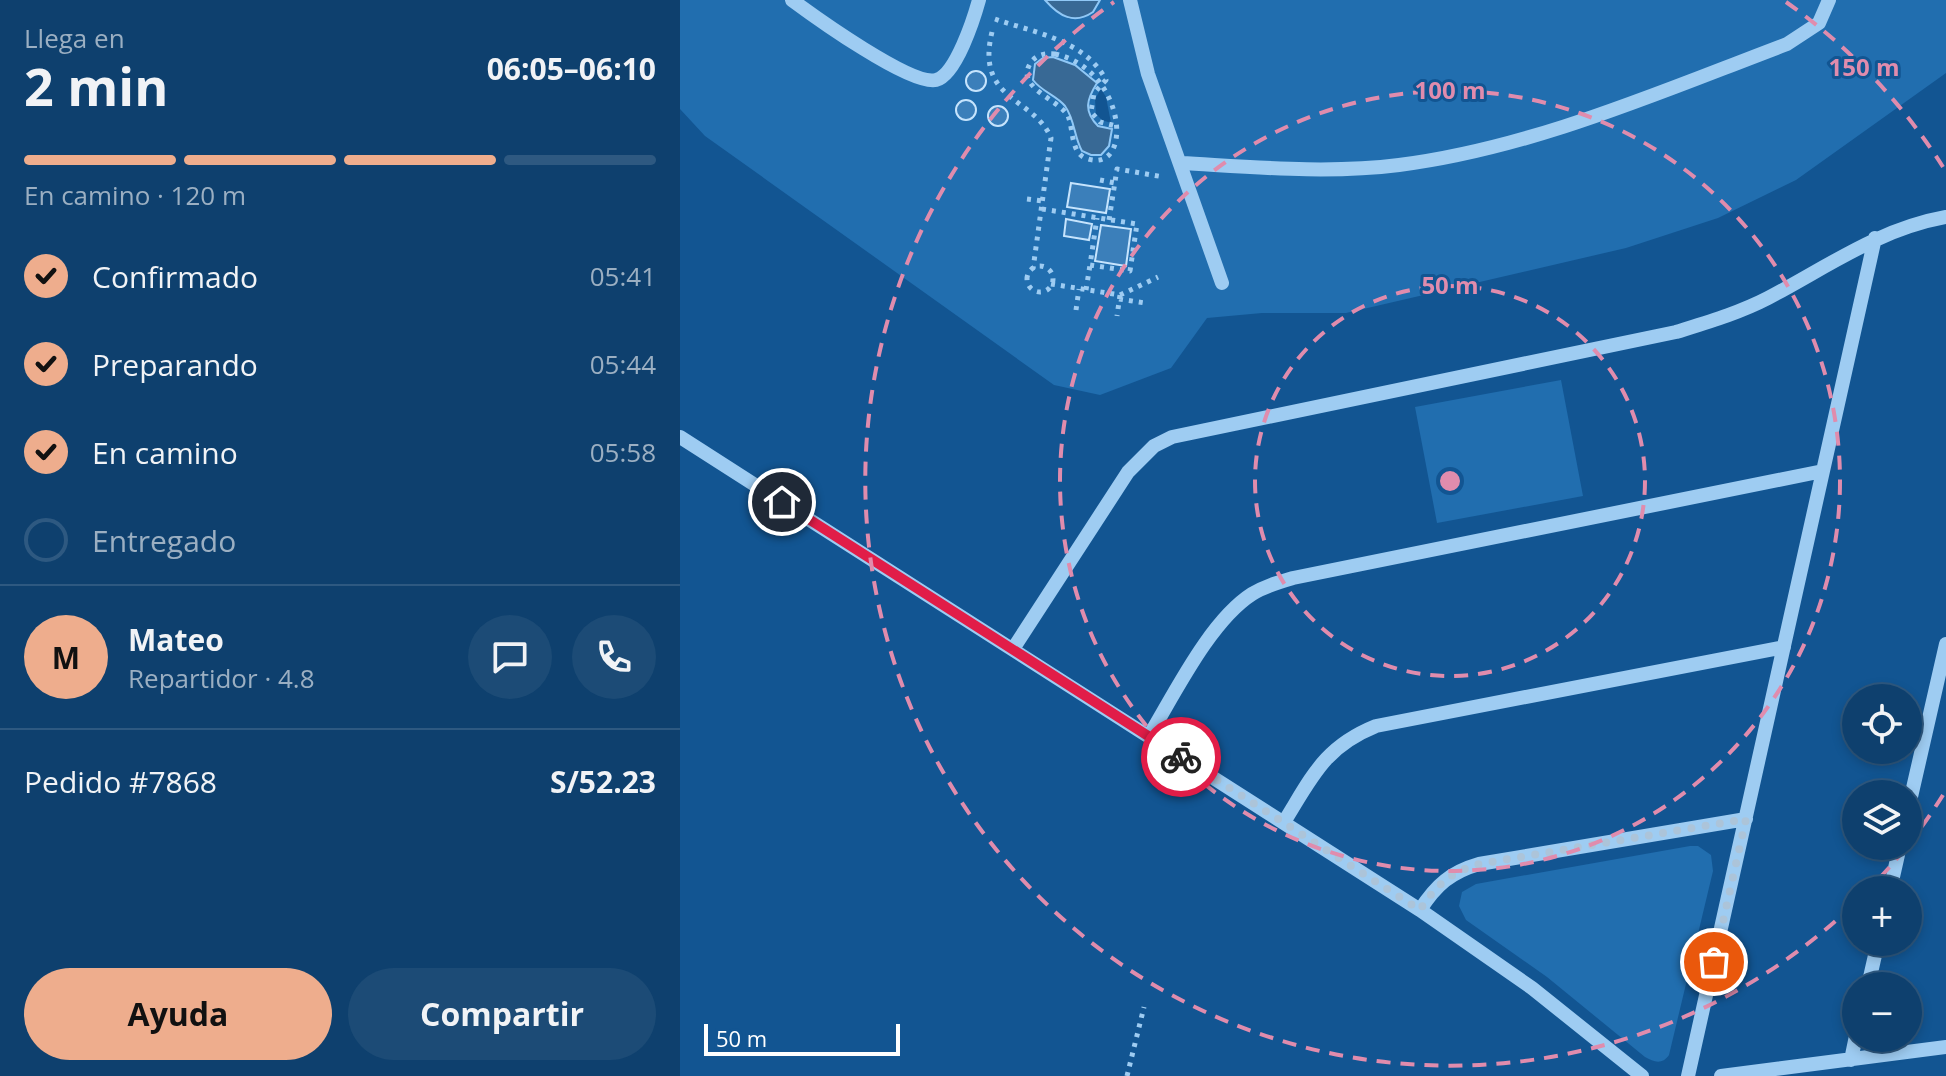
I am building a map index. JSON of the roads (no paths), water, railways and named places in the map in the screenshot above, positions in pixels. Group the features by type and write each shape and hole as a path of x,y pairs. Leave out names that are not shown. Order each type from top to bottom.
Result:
{"street":[{"path":"792,0 866,50 928,80 942,78 949,71 968,34 979,0"},
{"path":"1130,0 1148,74 1222,283"},
{"path":"1181,163 1284,169 1345,168 1397,165 1450,157 1573,123 1787,44 1819,23 1829,0"},
{"path":"1013,649 1128,472 1154,446 1172,437 1676,332 1727,316 1767,298 1875,238 1913,224 1946,217"},
{"path":"1688,1076 1875,238"},
{"path":"680,437 1420,910 1532,988 1642,1076"},
{"path":"1149,736 1217,625 1251,595 1270,584 1823,471"},
{"path":"1915,780 1946,644"},
{"path":"1284,822 1325,758 1356,734 1376,726 1784,647"},
{"path":"1420,910 1431,893 1452,873 1479,864 1746,819"},
{"path":"1721,1076 1946,1047"},
{"path":"1851,1060 1853,1052"}]}
